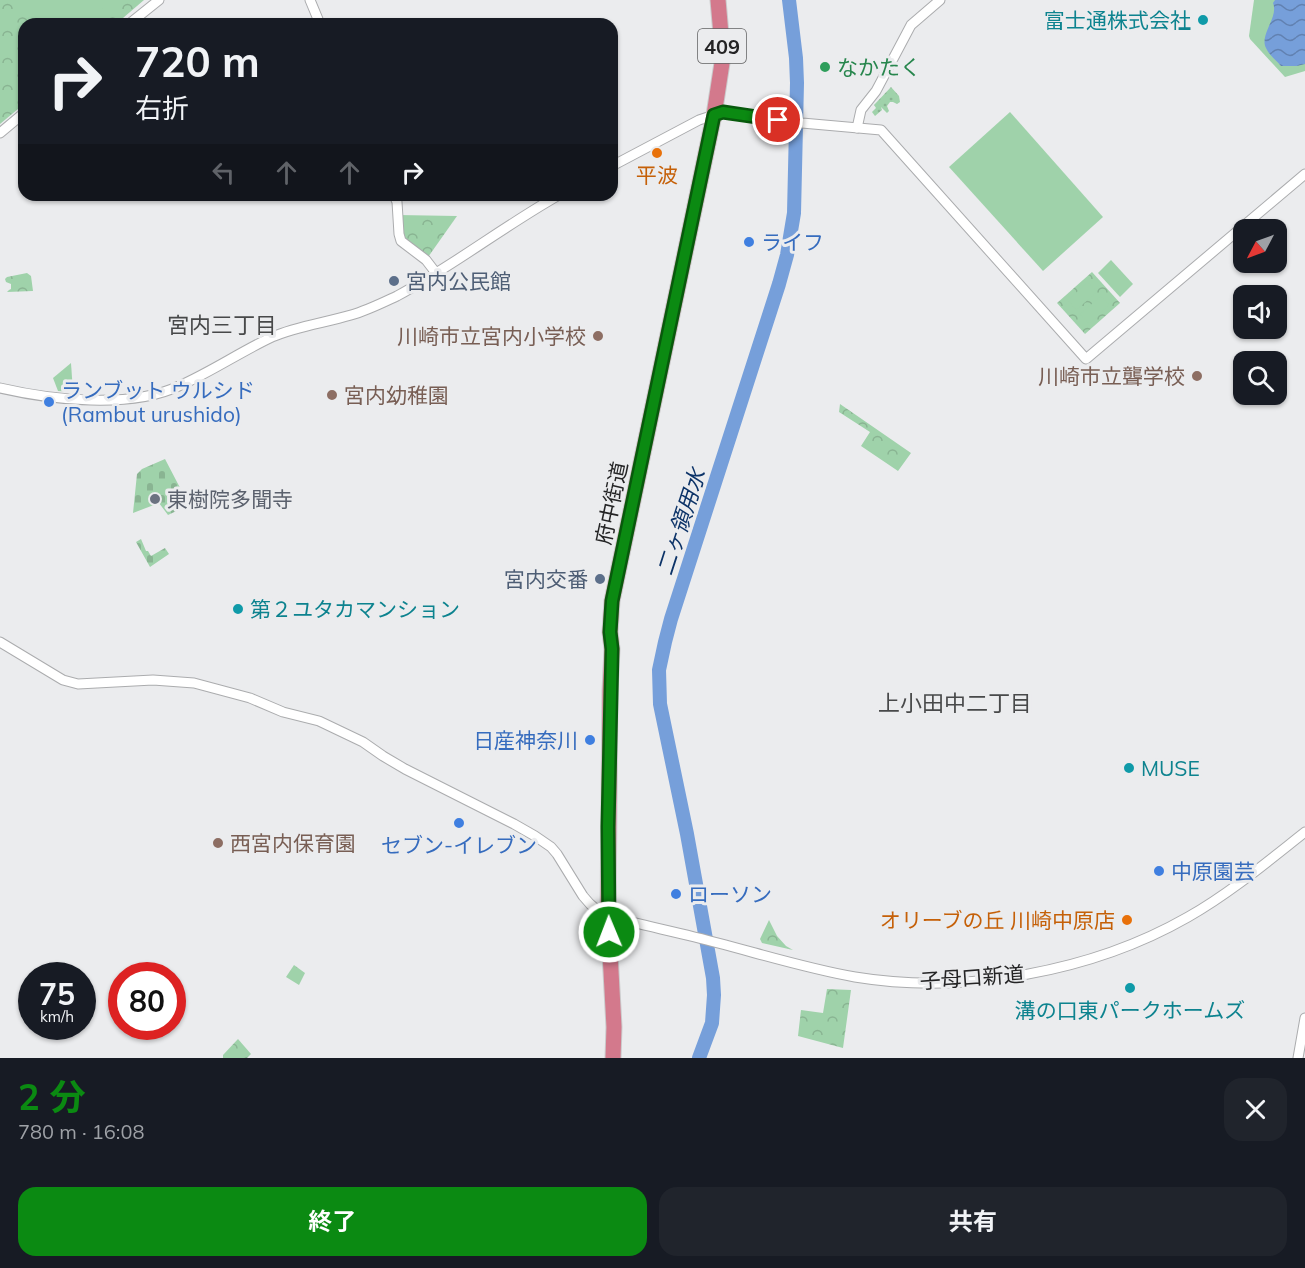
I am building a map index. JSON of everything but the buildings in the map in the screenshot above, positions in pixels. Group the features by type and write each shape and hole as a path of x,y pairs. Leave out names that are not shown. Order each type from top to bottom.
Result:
{"highway":[{"name":"府中街道","path":"613,1058 614,1027 608,916 612,601 714,115 722,63 718,0"}],"street":[{"path":"136,18 159,0"},
{"path":"310,0 318,18"},
{"path":"857,128 861,110 876,91 911,25 940,0"},
{"path":"618,163 699,120 723,112 802,123 881,130 1086,358 1305,174"},
{"path":"0,134 18,119"},
{"path":"397,201 399,234 402,241 426,260 436,273"},
{"path":"0,388 79,399 130,398 160,393 178,387 272,337 296,328 353,315 397,296 549,201"},
{"path":"0,642 63,680 78,684 153,680 194,683 250,698 283,712 319,721 363,742 405,769 535,836 557,854 590,904 608,916"},
{"name":"子母口新道","path":"608,916 855,977 893,981 988,981 1044,971 1103,955 1145,939 1181,921 1221,896 1257,871 1305,832"},
{"path":"1298,1058 1305,1018"}],"green space":[{"path":"0,0 144,0 123,18 18,18 18,109 0,124"},
{"path":"10,0 113,0 93,18 26,18"},
{"path":"1254,0 1305,0 1305,71 1285,77 1250,39"},
{"path":"891,87 899,96 900,102 897,104 890,102 887,106 889,111 887,113 881,107 882,110 875,116 872,112 876,108 874,105"},
{"path":"1010,112 1103,217 1043,271 949,167"},
{"path":"398,215 457,216 426,260 401,241"},
{"path":"1111,260 1133,284 1120,297 1098,273"},
{"path":"1092,272 1120,303 1085,334 1057,303"},
{"path":"27,273 31,276 33,291 7,292 11,289 11,284 6,282 7,277"},
{"path":"1088,282 1097,292 1076,310 1068,300"},
{"path":"1101,296 1109,305 1089,324 1080,314"},
{"path":"71,363 73,392 58,391 53,378"},
{"path":"840,404 911,453 898,471 861,446 870,432 839,412"},
{"path":"165,459 189,505 168,515 159,503 133,513 137,474 142,469"},
{"path":"141,539 151,556 165,548 169,554 150,567 136,542"},
{"path":"769,920 777,936 793,950 762,943 760,939"},
{"path":"294,965 305,973 299,985 286,977"},
{"path":"827,989 851,990 843,1048 798,1036 801,1010 823,1013"},
{"path":"238,1039 251,1054 247,1058 223,1058 223,1055"}],"water":[{"path":"1275,0 1305,0 1305,64 1281,66 1266,48 1265,37"}],"waterway":[{"name":"二ヶ領用水","path":"699,1058 712,1023 713,978 687,834 660,704 659,670 671,619 787,255 794,213 797,83 789,0"}],"place":[{"name":"富士通株式会社","path":"1203,20"},
{"name":"なかたく","path":"825,67"},
{"name":"平波","path":"657,153"},
{"name":"ライフ","path":"749,242"},
{"name":"宮内公民館","path":"394,281"},
{"name":"川崎市立宮内小学校","path":"598,336"},
{"name":"川崎市立聾学校","path":"1197,376"},
{"name":"宮内幼稚園","path":"332,395"},
{"name":"ランブット ウルシド (Rambut urushido)","path":"49,402"},
{"name":"東樹院多聞寺","path":"155,499"},
{"name":"宮内交番","path":"600,579"},
{"name":"第２ユタカマンション","path":"238,609"},
{"name":"日産神奈川","path":"590,740"},
{"name":"MUSE","path":"1129,768"},
{"name":"セブン-イレブン","path":"459,823"},
{"name":"西宮内保育園","path":"218,843"},
{"name":"中原園芸","path":"1159,871"},
{"name":"ローソン","path":"676,894"},
{"name":"オリーブの丘 川崎中原店","path":"1127,920"},
{"name":"溝の口東パークホームズ","path":"1130,988"}],"district":[{"name":"宮内三丁目","path":"222,325"},
{"name":"上小田中二丁目","path":"955,703"}],"route":[{"path":"609,932 608,827 612,601 714,115 723,112 778,120"}]}
